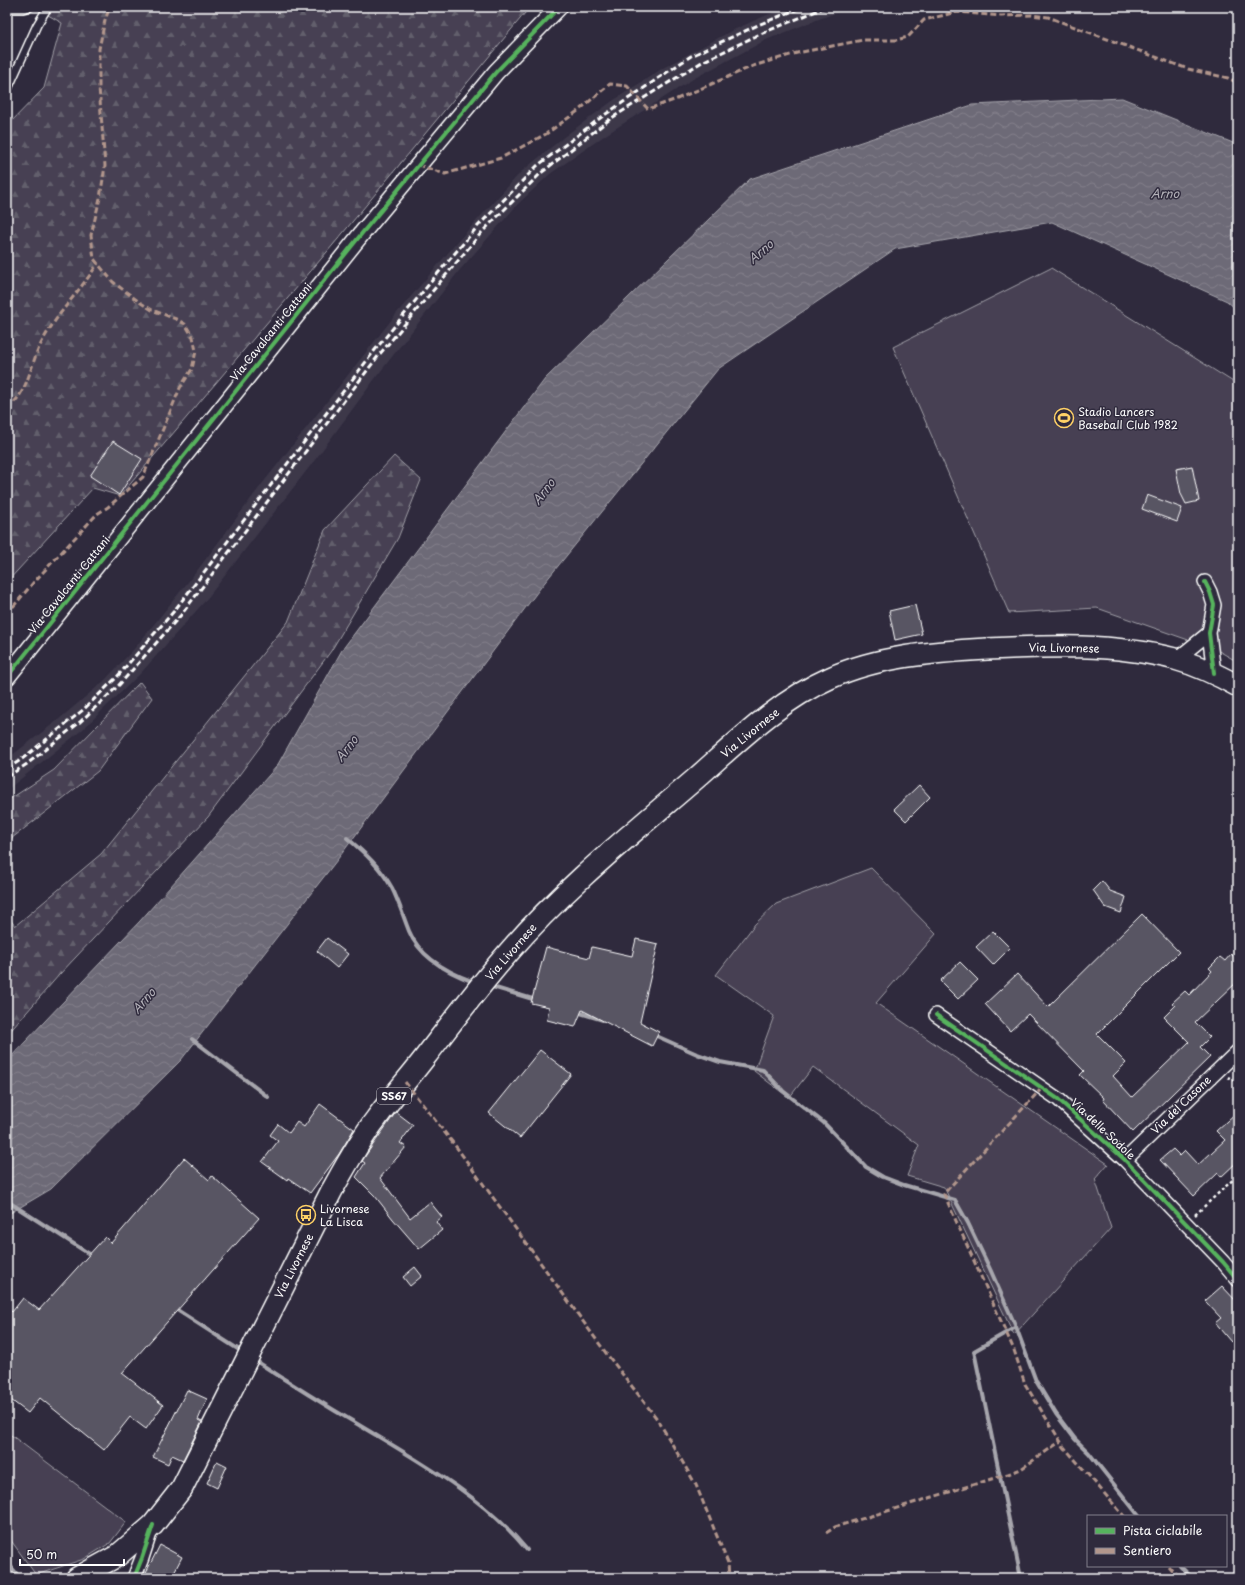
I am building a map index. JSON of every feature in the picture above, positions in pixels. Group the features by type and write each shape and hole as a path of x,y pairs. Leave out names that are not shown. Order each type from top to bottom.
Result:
{"main road":[{"name":"Via Livornese","path":"76,1578 117,1556 153,1525 182,1488 331,1192 352,1154 375,1120 504,958 549,909 610,853 772,714 812,686 838,674 874,662 950,652 1019,648 1096,648 1126,650 1176,659 1214,673 1238,686"}],"street":[{"name":"Via Cavalcanti Cattani","path":"7,677 368,226 496,72 559,7"},
{"path":"1205,582 1214,605 1209,633 1214,673"},
{"path":"1176,659 1209,633"},
{"name":"Via delle Sodole","path":"936,1015 1058,1099 1125,1160 1238,1280"},
{"name":"Via del Casone","path":"1125,1160 1238,1051"},
{"path":"134,1578 153,1525"}],"lane":[{"path":"7,9 23,9 30,7"},
{"path":"8,89 37,24 48,7"}],"path":[{"path":"1186,1224 1238,1175"}],"shaded area":[{"path":"785,7 853,7 766,40 693,79 607,134 550,174 518,204 459,271 206,600 140,674 82,730 7,790 7,759 58,720 104,681 134,649 196,572 262,484 396,314 459,240 521,172 565,136 611,102 663,68 731,31"}],"green space":[{"path":"34,7 530,7 338,239 120,496 93,488 7,582 7,126 44,88 62,23"},
{"path":"1051,268 1238,385 1238,662 1217,650 1097,608 1009,613 893,347"},
{"path":"394,456 421,480 398,538 331,651 208,817 59,975 7,1035 7,915 15,926 101,854 288,622 325,530"},
{"path":"140,682 152,698 98,771 7,842 7,801 54,770"},
{"path":"871,868 936,934 876,1003 1108,1164 1095,1179 1111,1228 1014,1335 944,1187 907,1176 919,1145 813,1067 789,1098 754,1071 774,1016 716,975 755,924 776,904"},
{"path":"7,1432 126,1522 110,1543 84,1559 36,1575 7,1535"}],"water":[{"name":"Arno","path":"1122,98 1238,145 1238,311 1227,301 1052,222 895,249 718,369 541,587 337,860 181,1060 51,1189 7,1215 7,1061 140,921 277,766 342,650 545,379 750,179 972,105"}],"building":[{"path":"113,441 142,459 119,495 90,476"},
{"path":"1192,466 1199,501 1186,504 1181,494 1176,469"},
{"path":"1147,495 1182,508 1177,522 1142,509"},
{"path":"915,605 922,634 895,640 889,611"},
{"path":"919,785 930,797 906,821 894,809"},
{"path":"1102,881 1110,891 1126,897 1121,913 1105,907 1093,890"},
{"path":"1142,914 1179,952 1097,1034 1126,1063 1113,1076 1132,1097 1189,1042 1164,1017 1175,1006 1172,1003 1185,991 1189,995 1212,971 1209,968 1220,957 1225,961 1231,954 1238,961 1238,981 1195,1022 1210,1037 1200,1047 1210,1057 1133,1132 1103,1100 1104,1098 1080,1075 1084,1071 1028,1014 1010,1031 985,1004 1017,974 1048,1007"},
{"path":"993,931 1010,948 993,965 976,947"},
{"path":"327,938 348,954 337,968 317,951"},
{"path":"636,939 658,944 640,1022 659,1032 652,1046 582,1010 575,1027 547,1020 549,1007 531,1003 546,947 589,958 592,947 632,956"},
{"path":"960,962 978,980 958,999 940,981"},
{"path":"540,1050 571,1074 520,1138 489,1113"},
{"path":"320,1104 354,1129 339,1154 310,1193 288,1178 287,1180 262,1162 278,1141 270,1135 278,1124 289,1133 297,1122 304,1127"},
{"path":"1238,1111 1238,1161 1221,1177 1218,1173 1194,1196 1160,1160 1173,1149 1180,1156 1185,1151 1198,1165 1225,1140 1216,1131"},
{"path":"396,1112 413,1125 400,1143 406,1147 380,1178 410,1218 430,1202 442,1217 436,1222 442,1230 419,1249 375,1196 356,1177 365,1163 362,1161"},
{"path":"184,1158 209,1180 212,1176 259,1218 122,1373 163,1405 146,1429 130,1417 104,1450 40,1398 28,1413 7,1397 7,1307 12,1312 23,1298 39,1310 105,1237 111,1243"},
{"path":"415,1267 422,1276 410,1286 403,1277"},
{"path":"1222,1286 1238,1303 1238,1337 1231,1342 1215,1323 1221,1318 1205,1301"},
{"path":"187,1390 207,1399 198,1420 202,1422 183,1460 172,1455 168,1464 153,1457"},
{"path":"217,1461 227,1466 217,1488 207,1483"},
{"path":"160,1545 182,1557 171,1578 143,1578"}],"waterway":[{"path":"347,838 372,861 388,881 397,899 409,931 420,949 428,957 445,969 474,982"},
{"path":"489,986 536,1000"},
{"path":"577,1012 603,1020"},
{"path":"652,1034 697,1054 720,1062 763,1070 783,1091 824,1123 866,1167 883,1177 904,1185 955,1200 968,1223 1016,1327 1036,1381 1056,1414 1075,1439 1089,1453 1138,1515"},
{"path":"192,1039 268,1097"},
{"path":"7,1201 94,1257"},
{"path":"174,1308 244,1353"},
{"path":"1016,1327 974,1351 1021,1578"},
{"path":"253,1359 449,1481 491,1513 527,1550"},
{"path":"7,1562 20,1578"},
{"path":"1181,1567 1192,1578"}],"railway":[{"path":"7,769 22,759 83,710 116,678 174,611 375,350 439,272 478,226 537,166 603,116 691,56 758,25 803,7"},
{"path":"7,777 27,764 80,722 119,685 181,615 379,355 482,232 541,173 610,119 702,62 758,35 826,7"}],"marked path":[{"path":"7,614 33,583 97,514 108,507 143,477 180,388 192,369 196,351 193,337 185,324 152,310 138,301 113,282 94,259 91,235 100,198 105,166 99,87 99,49 105,20 110,7"},
{"path":"418,165 445,174 501,158 546,134 578,111 610,84 627,86 648,109 677,99 753,66 797,53 863,40 896,40 908,37 924,20 957,12 1001,16 1032,15 1048,17 1188,69 1228,78 1238,83"},
{"path":"7,408 19,397 27,382 38,350 44,338 98,263"},
{"path":"405,1082 457,1148 606,1353 658,1420 696,1485 728,1563 729,1578"},
{"path":"1042,1088 944,1194 1014,1350 1025,1384 1064,1447 1123,1515"},
{"path":"826,1533 835,1527 1021,1469 1061,1441"},
{"path":"1169,1567 1179,1578"}],"cycle path":[{"path":"7,677 363,232 496,72 559,7"},
{"path":"1205,582 1214,605 1209,633 1214,673"},
{"path":"936,1015 1058,1099 1125,1160 1223,1262 1238,1280"},
{"path":"134,1578 153,1525"}],"place":[{"name":"Stadio Lancers Baseball Club 1982","path":"1064,418"},
{"name":"Livornese La Lisca","path":"306,1215"}]}
